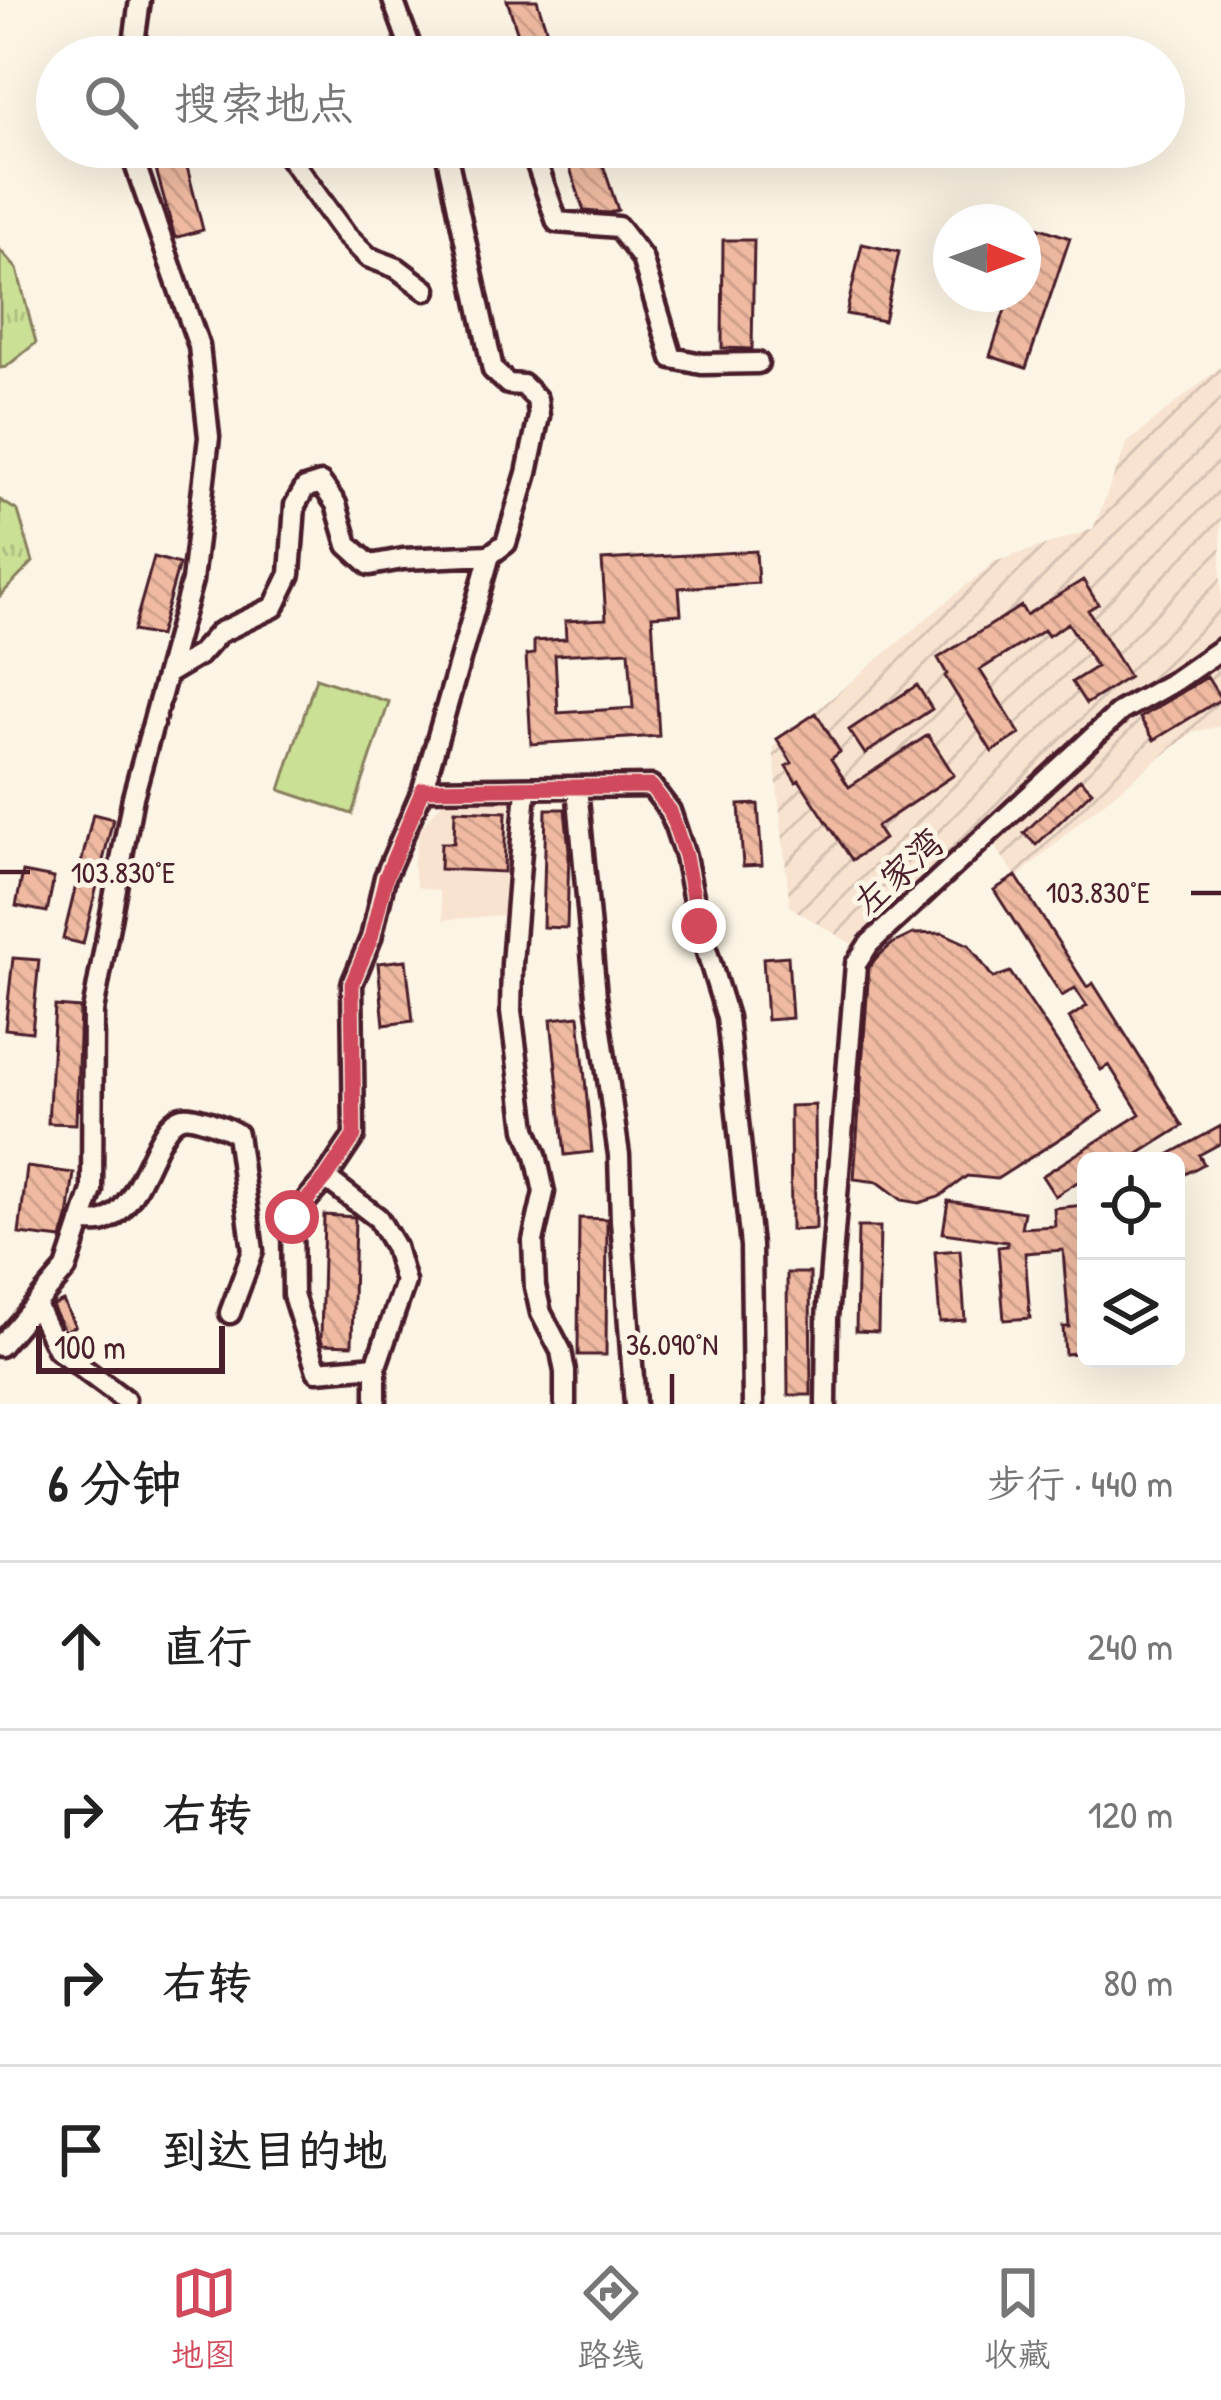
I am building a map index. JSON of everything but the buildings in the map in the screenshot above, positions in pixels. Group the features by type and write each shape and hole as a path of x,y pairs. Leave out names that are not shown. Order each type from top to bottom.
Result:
{"street":[{"path":"135,36 140,0"},
{"path":"393,0 407,36"},
{"path":"0,1346 66,1269 92,1190 93,1011 133,797 192,581 209,436 199,346 136,168"},
{"path":"297,168 345,234 368,257 398,268 426,290"},
{"path":"166,674 199,655 219,633 274,607 290,574 295,505 305,488 321,483 335,504 348,545 370,565 490,555 506,543 539,416 537,399 523,385 508,384 493,370 450,168"},
{"path":"538,168 557,222 618,227 642,258 672,358 703,364 758,363"},
{"path":"376,1366 317,1371 292,1294 292,1217 354,1136 352,984 371,938 386,877 423,789 490,555"},
{"name":"左家湾","path":"826,1404 827,1318 856,964 869,944 1120,711 1221,649"},
{"path":"423,789 651,786 670,811 727,1016 752,1246 753,1404"},
{"path":"577,788 596,996 619,1155 635,1404"},
{"path":"526,789 511,1011 526,1129 544,1192 533,1240 535,1287 541,1313 561,1351 566,1404"},
{"path":"81,1222 100,1222 125,1204 172,1122 180,1117 230,1129 237,1134 254,1251 230,1312"},
{"path":"326,1178 378,1217 405,1282 376,1366 376,1404"},
{"path":"37,1305 57,1348 125,1400"}],"shaded area":[{"path":"1221,366 1221,726 1193,732 1017,878 990,839 855,946 790,907 773,747 994,562 1093,529 1127,443"},
{"path":"510,796 502,915 444,920 439,891 417,887 413,865 420,829 445,799"}],"green space":[{"path":"0,250 17,269 36,343 0,368"},
{"path":"0,500 18,511 33,562 0,596"},
{"path":"316,678 389,702 352,814 280,790"}],"route":[{"path":"292,1217 354,1136 352,984 371,938 386,877 423,789 651,786 670,811 699,926"}]}
